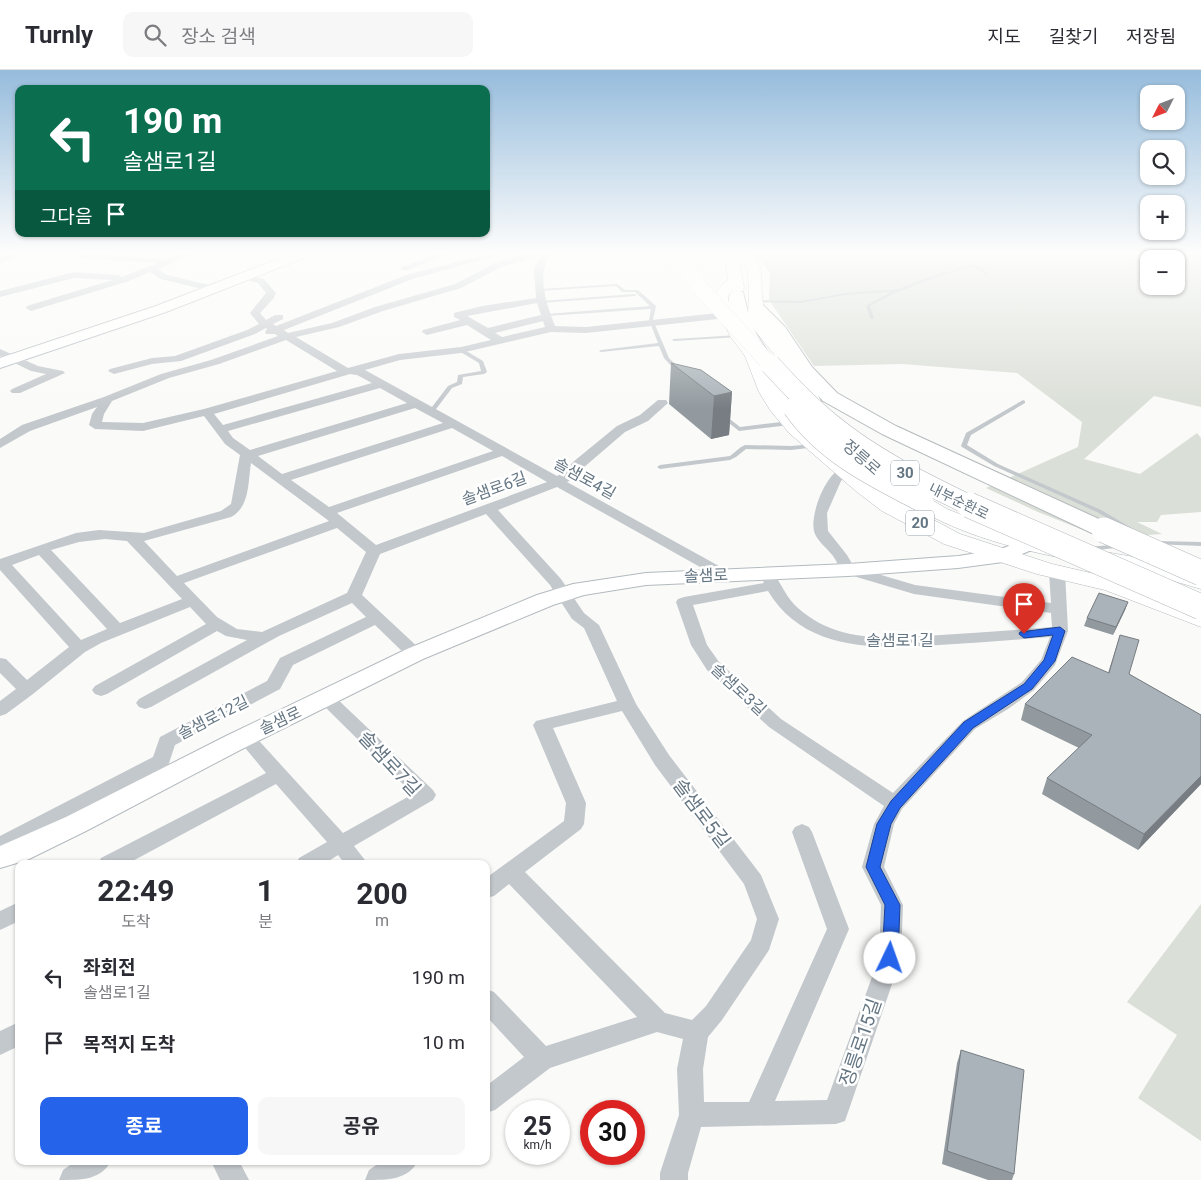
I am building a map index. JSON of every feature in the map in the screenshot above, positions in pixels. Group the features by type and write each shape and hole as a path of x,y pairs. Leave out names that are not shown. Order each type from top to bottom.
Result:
{"highway":[{"name":"내부순환로","path":"715,305 794,390 821,416 850,439 957,502 1047,541 1141,578 1201,607"},
{"name":"내부순환로","path":"732,305 818,399 872,438 968,495 1201,593"},
{"path":"737,305 786,416 799,418 822,441 894,488 952,515 1118,584 1201,625"},
{"path":"756,305 779,331 806,371 830,397 889,430 1201,573"}],"main road":[{"path":"0,363 121,324 173,305"},
{"name":"정릉로","path":"732,305 738,336 753,356 768,392 778,410 815,446 864,488 924,525 952,538 1003,556 1146,566 1201,583"},
{"name":"정릉로","path":"756,305 755,321 799,374 822,420 873,468 920,503 972,528 1027,545 1113,585 1179,609 1201,620"},
{"name":"솔샘로","path":"9,853 76,824 245,737 415,654 491,621 564,594 608,584 646,579 723,574 769,580 848,570 958,562 1003,556 1027,545"}],"street":[{"path":"31,308 41,305"},
{"path":"262,305 255,313 274,331 345,371"},
{"path":"114,371 152,361 177,359 251,332 264,323 310,305"},
{"path":"0,444 26,428 108,399 342,305"},
{"path":"166,376 215,362 285,337 335,325 394,305"},
{"path":"501,340 458,314 502,305"},
{"path":"542,305 550,329"},
{"path":"108,399 98,414 95,425 143,427 207,412 345,371 400,357 459,350 550,329 586,330 678,320 718,305"},
{"path":"486,332 546,316"},
{"path":"459,350 424,330 469,321"},
{"path":"0,352 35,369 59,373 16,391"},
{"path":"0,357 15,358"},
{"name":"솔샘로4길","path":"345,371 360,372 723,574"},
{"path":"219,430 378,385"},
{"name":"솔샘로6길","path":"374,551 556,482 569,475 578,465 621,429 644,418 662,403"},
{"path":"246,455 412,405"},
{"path":"146,703 273,633 354,596 374,551 282,478 246,455 219,430 207,412"},
{"path":"282,478 452,424"},
{"name":"솔샘로6길","path":"327,512 502,452"},
{"path":"79,648 1,564 80,537 100,534 133,539 164,533 234,510 238,504 246,455"},
{"path":"844,470 835,479 820,513 821,532 842,558 848,570 914,589 1059,609"},
{"path":"488,508 556,582 564,594"},
{"path":"174,582 339,522"},
{"path":"133,539 217,624 232,633 266,638"},
{"path":"43,550 117,630"},
{"name":"정릉로15길","path":"836,1112 890,958 892,905 873,867 884,824 896,804 969,725 1028,686 1049,661 1060,631 1059,561"},
{"name":"솔샘로1길","path":"769,580 784,606 818,628 848,638 880,643 989,638 1060,631"},
{"name":"솔샘로3길","path":"769,580 684,602 699,645 713,666 775,723 896,804"},
{"name":"솔샘로5길","path":"564,594 578,616 591,625 627,704 662,760 753,881 768,919 761,943 714,1013 696,1032"},
{"path":"354,596 415,654"},
{"path":"0,710 79,648 117,630 192,600"},
{"name":"솔샘로12길","path":"9,853 161,761 167,741 274,685 286,662 376,618"},
{"path":"101,690 217,624"},
{"path":"0,663 27,690"},
{"name":"솔샘로7길","path":"313,860 426,795 326,698"},
{"path":"490,887 574,824 576,803 542,725 627,704"},
{"path":"245,737 354,860"},
{"path":"116,860 278,775"},
{"path":"756,1114 838,929 802,832"},
{"path":"512,872 657,1021 696,1032 690,1069 692,1116 674,1173 674,1180"},
{"path":"0,921 15,913"},
{"path":"490,1003 542,1059"},
{"path":"490,1097 542,1059 657,1021"},
{"path":"0,1044 15,1035"},
{"path":"692,1116 836,1112"},
{"path":"73,1180 93,1165"},
{"path":"227,1165 236,1180"},
{"path":"380,1180 400,1165"}],"lane":[{"path":"870,305 868,306 872,318"},
{"path":"546,316 654,307"},
{"path":"654,307 653,322 661,344 668,358 684,376"},
{"path":"674,340 738,336"},
{"path":"601,351 661,344"},
{"path":"431,412 450,387 460,383 460,376 484,372 481,362 459,350"},
{"path":"1022,402 968,434 964,446 996,465 1100,511 1137,534"},
{"path":"717,411 739,429 786,416"},
{"name":"정릉로","path":"660,467 730,458 736,456 745,447 787,448 815,446"},
{"path":"1144,539 1150,544"},
{"path":"1059,561 1150,544 1201,544"}],"shaded area":[{"path":"772,305 1201,305 1201,407 1154,396 1084,459 1140,474 1197,433 1201,438 1201,512 1161,515 1157,522 1137,522 1162,534 1103,538 1038,512 986,488 1078,447 1082,422 1017,373 902,364 814,366"},
{"path":"1201,904 1201,1141 1138,1098 1177,1035 1127,1002"}],"building":[{"path":"671,363 701,370 732,392 714,396"},
{"path":"1099,593 1128,602 1116,627 1087,618"},
{"path":"1120,635 1139,640 1129,674 1201,715 1201,776 1144,834 1047,778 1092,735 1025,704 1072,657 1109,673"},
{"path":"961,1050 1024,1070 1014,1174 947,1151"}],"route":[{"path":"890,958 892,905 873,867 884,824 896,804 969,725 1002,705 1028,686 1049,661 1060,631 1024,634"}]}
